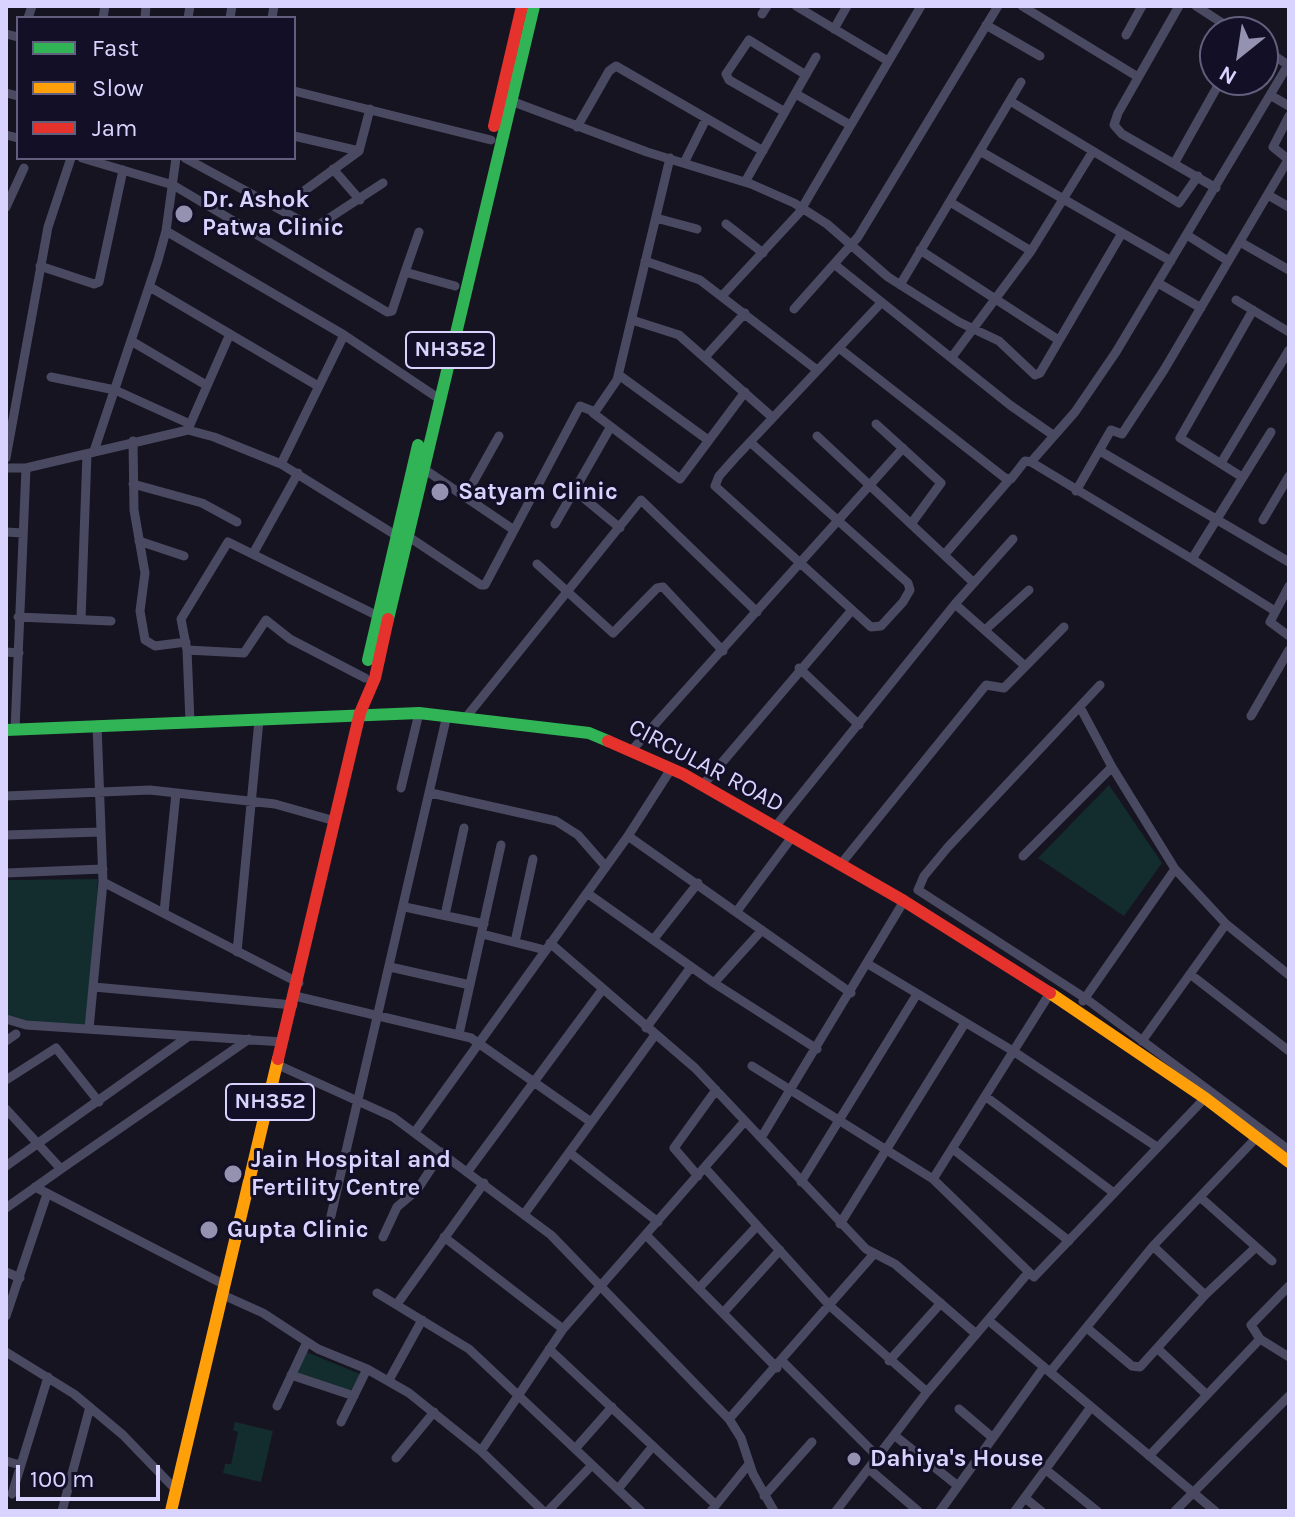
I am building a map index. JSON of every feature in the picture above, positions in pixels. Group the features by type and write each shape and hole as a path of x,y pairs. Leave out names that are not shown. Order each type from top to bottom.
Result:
{"main road":[{"name":"NH352","path":"171,1511 299,983 360,713 375,678 455,286 522,6"},
{"name":"NH352","path":"366,693 365,678 378,616 424,469 434,396 534,6"},
{"name":"CIRCULAR ROAD","path":"10,730 360,713 467,716 577,730 632,750 671,769 904,901 1077,1010 1205,1098 1289,1162"}],"street":[{"path":"796,6 888,61"},
{"path":"834,29 847,6"},
{"path":"722,296 802,207 921,6"},
{"path":"794,309 851,247 998,6"},
{"path":"1022,6 1138,77"},
{"path":"1126,35 1142,6"},
{"path":"1179,6 1118,113 1115,127 1216,188"},
{"path":"986,25 1040,56"},
{"path":"785,112 729,80 726,74 749,40 806,75"},
{"path":"745,182 816,57"},
{"path":"577,127 609,71 616,66 763,151"},
{"path":"900,285 1021,82"},
{"path":"296,91 491,140"},
{"path":"796,94 850,125"},
{"path":"1175,162 1212,96"},
{"path":"1031,462 1088,394 1269,96"},
{"path":"511,101 577,127 745,182 802,207 900,285 1005,346 1036,375 1122,233"},
{"path":"1010,101 1179,203 1198,176"},
{"path":"304,191 359,151 370,109"},
{"path":"1076,491 1111,430 1121,435 1126,429 1289,160 1273,147 1289,116"},
{"path":"684,163 706,119"},
{"path":"296,136 359,151"},
{"path":"980,151 1171,261"},
{"path":"952,357 1031,251 1093,151"},
{"path":"593,413 619,375 670,158"},
{"path":"6,458 48,227 70,160"},
{"path":"89,160 173,185 387,312 392,311 419,232"},
{"path":"81,619 90,453 133,342 150,287 166,231 176,160"},
{"path":"189,160 314,228 383,183"},
{"path":"6,207 11,183 24,168"},
{"path":"333,169 360,200"},
{"path":"40,266 94,284 99,282 123,170"},
{"path":"1268,195 1289,207"},
{"path":"950,202 1031,251"},
{"path":"656,218 697,229"},
{"path":"726,224 763,253"},
{"path":"166,231 344,335 434,396"},
{"path":"1187,235 1228,261"},
{"path":"1240,242 1289,270"},
{"path":"920,250 1057,339"},
{"path":"645,261 692,276 817,370"},
{"path":"834,264 1053,435"},
{"path":"405,272 455,286"},
{"path":"1158,283 1201,308"},
{"path":"150,287 318,386"},
{"path":"1236,300 1289,332"},
{"path":"750,442 838,524 906,580 910,588 895,612 878,627 871,627 716,489 719,476 772,417 881,303"},
{"path":"1242,477 1183,442 1180,436 1253,310"},
{"path":"706,356 745,313"},
{"path":"632,320 673,331 706,356 772,417"},
{"path":"281,464 344,335"},
{"path":"189,427 229,336"},
{"path":"133,342 206,385"},
{"path":"839,348 1009,480"},
{"path":"1221,463 1289,350"},
{"path":"619,375 708,440"},
{"path":"51,377 115,390 189,427 281,464 483,586 580,406 680,479 745,392"},
{"path":"876,424 941,486 911,524"},
{"path":"6,468 26,468 189,427"},
{"path":"555,524 610,428"},
{"path":"1192,559 1271,432"},
{"path":"466,495 499,436"},
{"path":"817,436 974,583"},
{"path":"133,441 133,484 145,569 140,611 145,640 155,646 187,646 244,653 266,620 290,639 365,678"},
{"path":"632,750 903,448"},
{"path":"1100,451 1289,562"},
{"path":"945,554 1025,461 1031,462 1275,611"},
{"path":"10,730 19,653 26,468"},
{"path":"424,469 514,530"},
{"path":"254,552 298,473"},
{"path":"1263,520 1286,490 1289,476"},
{"path":"133,484 202,503 237,522"},
{"path":"574,490 620,528"},
{"path":"467,716 644,500 757,612"},
{"path":"6,532 23,533"},
{"path":"775,827 955,604 1013,539"},
{"path":"139,541 184,556"},
{"path":"190,722 187,646 182,615 225,545 235,543 378,616"},
{"path":"537,564 613,633 657,588 663,587 723,651"},
{"path":"1289,586 1271,625 1289,636"},
{"path":"985,630 1029,590"},
{"path":"6,595 20,596"},
{"path":"955,604 1024,665"},
{"path":"702,786 799,668 852,610"},
{"path":"18,617 111,621"},
{"path":"840,865 983,688 988,684 1002,689 1064,627"},
{"path":"1251,716 1289,650"},
{"path":"6,652 19,653"},
{"path":"799,668 859,725"},
{"path":"1100,685 956,837 917,888 921,896 1085,998 1289,1150"},
{"path":"1080,707 1112,767 1175,869 1226,924 1289,975"},
{"path":"401,788 419,713"},
{"path":"331,1216 447,715"},
{"path":"237,952 259,720"},
{"path":"89,1029 103,882 97,725"},
{"path":"1023,856 1112,767"},
{"path":"415,1132 628,836 671,769"},
{"path":"6,796 136,789 253,801 335,821"},
{"path":"164,912 176,793"},
{"path":"431,793 556,821 578,835 606,867"},
{"path":"445,915 464,828"},
{"path":"6,835 100,832"},
{"path":"628,836 851,993"},
{"path":"737,911 792,837"},
{"path":"459,1034 501,845"},
{"path":"515,942 533,859"},
{"path":"6,873 103,869"},
{"path":"1077,1010 1175,869"},
{"path":"103,882 299,983"},
{"path":"653,940 698,883"},
{"path":"587,893 714,983 817,1049"},
{"path":"761,1138 904,901"},
{"path":"405,907 445,915 515,942 548,946 716,1090 840,1224 873,1255 895,1264 975,1333"},
{"path":"1142,1041 1226,924"},
{"path":"714,983 762,930"},
{"path":"868,964 1013,1051 1157,1147"},
{"path":"390,967 470,985"},
{"path":"646,1028 691,967"},
{"path":"1190,974 1289,1051"},
{"path":"94,987 294,1001 459,1034 480,1042 591,1122"},
{"path":"468,1171 602,990"},
{"path":"933,1179 1050,993"},
{"path":"801,1182 917,994"},
{"path":"6,1019 26,1025 283,1042"},
{"path":"840,1224 965,1023"},
{"path":"6,1041 16,1034"},
{"path":"525,1213 655,1035"},
{"path":"6,1166 189,1036"},
{"path":"6,1208 250,1038"},
{"path":"6,1080 56,1048 99,1102"},
{"path":"278,1065 357,1100 415,1132 525,1213 601,1286 729,1419 741,1438 749,1464 774,1511"},
{"path":"752,1066 933,1179 1028,1273 1036,1277 1205,1098"},
{"path":"716,1090 674,1148 757,1226 830,1306 927,1392"},
{"path":"985,1096 1114,1193"},
{"path":"6,1109 61,1169"},
{"path":"481,1451 563,1329 745,1121"},
{"path":"940,1511 1047,1369 1087,1328 1153,1246 1257,1137"},
{"path":"953,1149 1069,1241"},
{"path":"383,1237 397,1207 417,1190 442,1152"},
{"path":"570,1153 658,1222"},
{"path":"397,1304 484,1183"},
{"path":"35,1187 224,1290 307,1342 389,1380 481,1451 546,1511 592,1465"},
{"path":"6,1316 47,1194"},
{"path":"1200,1197 1272,1261"},
{"path":"699,1288 757,1226"},
{"path":"646,1235 723,1313 878,1457"},
{"path":"444,1237 563,1329"},
{"path":"1153,1246 1205,1295"},
{"path":"1087,1328 1136,1368 1205,1295 1256,1247"},
{"path":"723,1313 780,1250"},
{"path":"729,1419 780,1365 873,1255"},
{"path":"6,1272 20,1278"},
{"path":"836,1511 927,1392 1028,1273"},
{"path":"1289,1286 1251,1325 1260,1339 1289,1357"},
{"path":"377,1293 469,1349 641,1511"},
{"path":"889,1361 941,1303"},
{"path":"389,1380 422,1320"},
{"path":"988,1320 1215,1511"},
{"path":"1149,1456 1260,1339"},
{"path":"277,1406 307,1342"},
{"path":"1157,1348 1207,1395"},
{"path":"549,1349 653,1446 713,1508 749,1464"},
{"path":"6,1352 90,1407 123,1435 176,1490"},
{"path":"341,1422 367,1369"},
{"path":"291,1375 354,1396"},
{"path":"12,1494 48,1377"},
{"path":"1175,1511 1289,1396"},
{"path":"62,1511 90,1407"},
{"path":"575,1449 612,1407"},
{"path":"1015,1511 1091,1407"},
{"path":"959,1409 993,1438"},
{"path":"396,1458 434,1412"},
{"path":"894,1435 958,1486"},
{"path":"764,1496 812,1442"},
{"path":"618,1489 653,1446"},
{"path":"6,1461 20,1465"},
{"path":"869,1469 918,1511"},
{"path":"1045,1469 1097,1511"},
{"path":"1025,1498 1041,1511"}],"green space":[{"path":"1109,785 1162,863 1124,916 1038,858"},
{"path":"98,879 89,1029 6,1019 6,880"},
{"path":"304,1351 360,1374 350,1393 295,1376"},
{"path":"235,1422 273,1431 261,1482 223,1473 225,1464 231,1464 238,1432 233,1430"}],"traffic: fast":[{"path":"388,619 534,6"},
{"path":"368,660 418,445"},
{"path":"6,730 419,713 589,733 608,741"}],"traffic: slow":[{"path":"1050,993 1205,1098 1289,1162"},
{"path":"171,1511 278,1059"}],"traffic: jam":[{"path":"494,126 522,6"},
{"path":"278,1059 360,713 375,678 388,619"},
{"path":"608,741 683,774 904,901 1050,993"}],"place":[{"name":"Dr. Ashok Patwa Clinic","path":"184,214"},
{"name":"Satyam Clinic","path":"440,492"},
{"name":"Jain Hospital and Fertility Centre","path":"233,1174"},
{"name":"Gupta Clinic","path":"209,1230"},
{"name":"Dahiya's House","path":"854,1459"}]}
